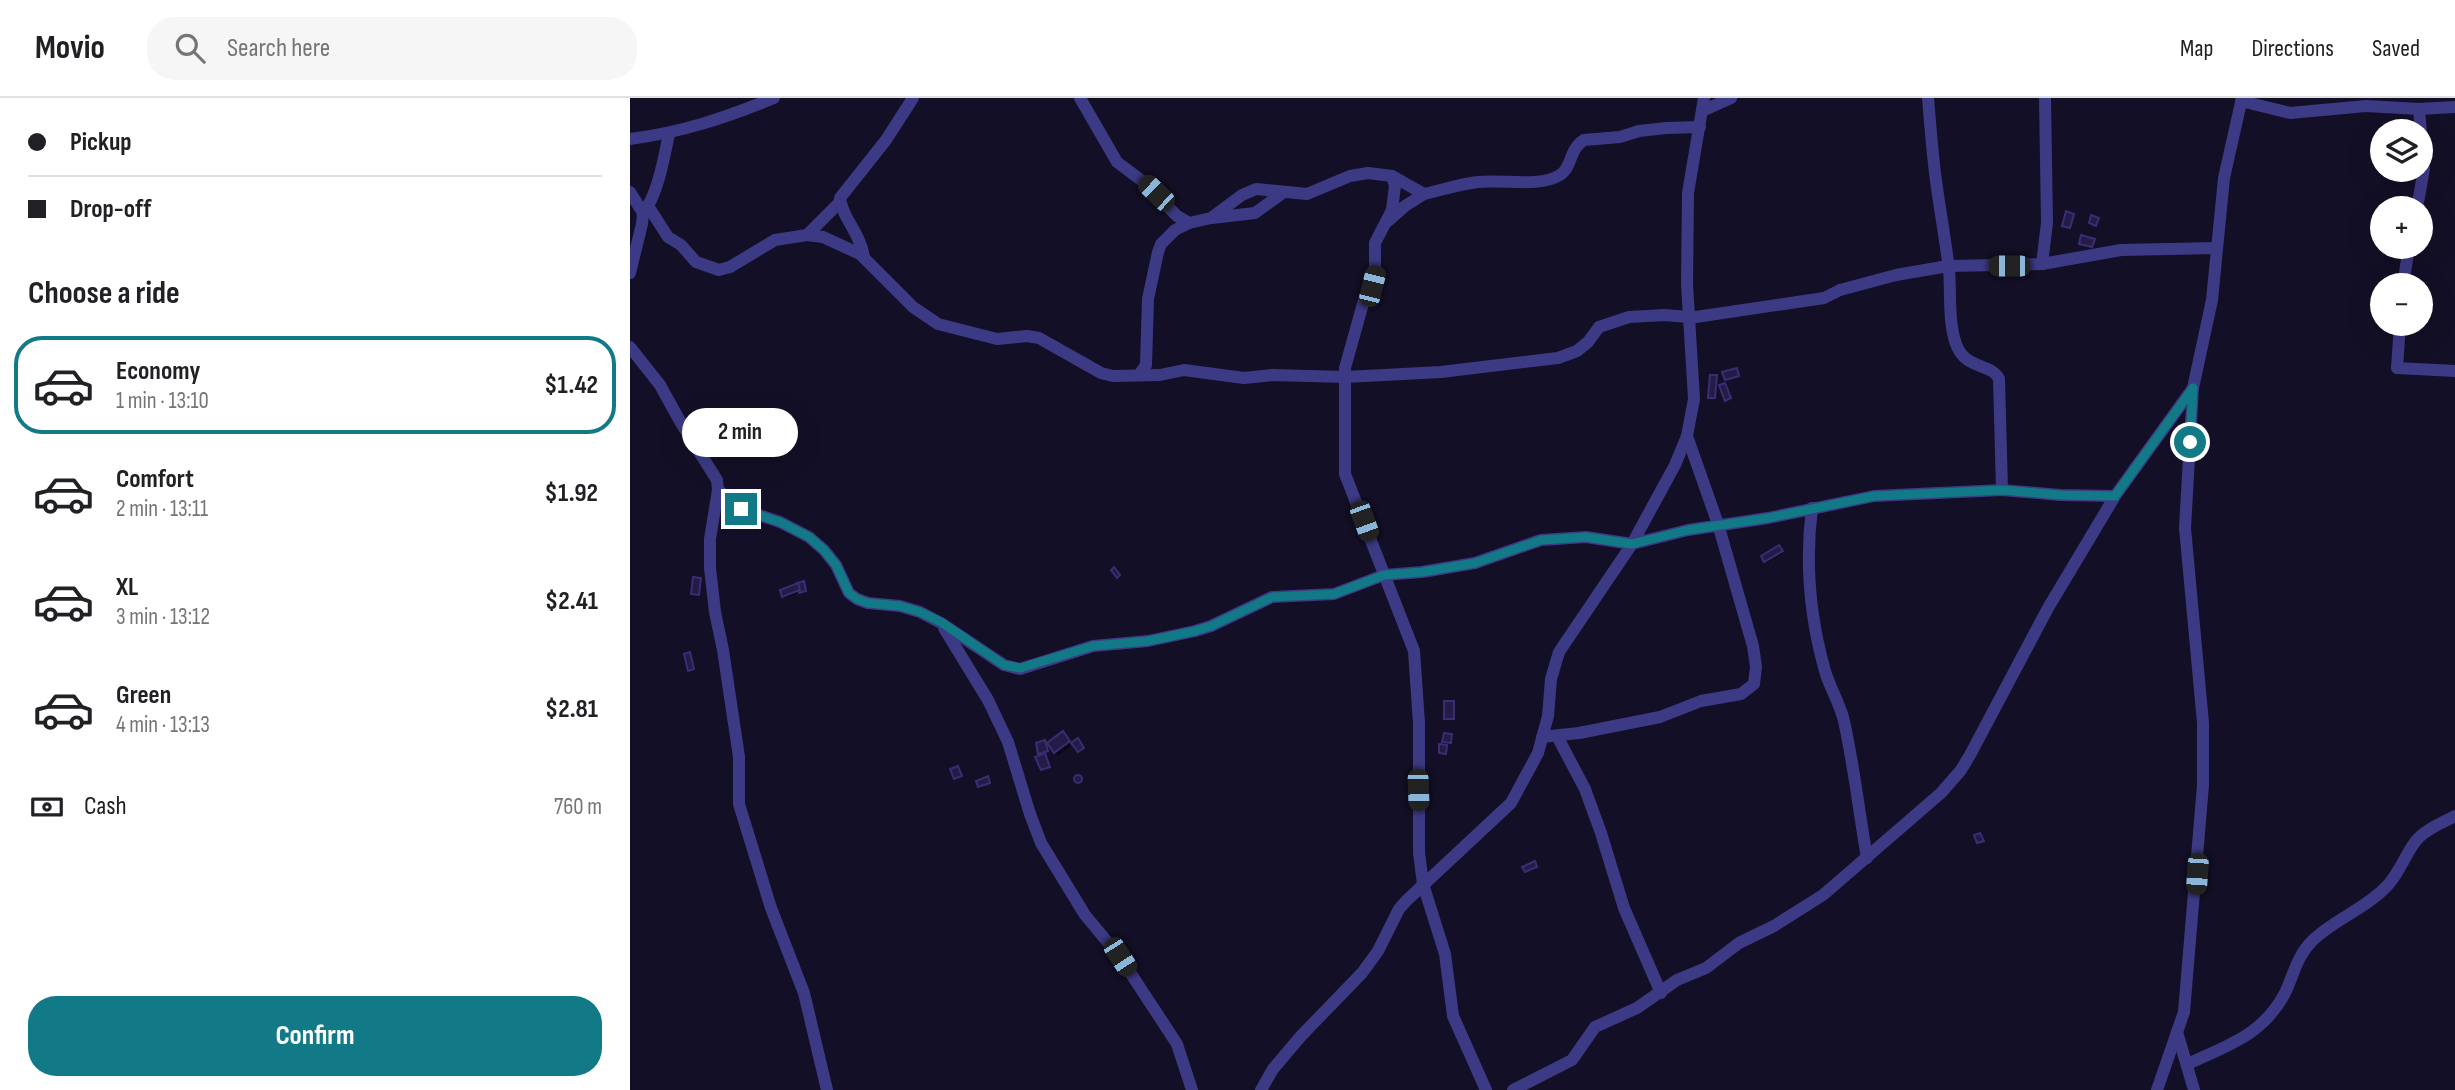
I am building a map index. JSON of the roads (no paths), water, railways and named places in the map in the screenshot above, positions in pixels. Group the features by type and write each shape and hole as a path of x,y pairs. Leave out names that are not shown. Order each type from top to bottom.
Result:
{"street":[{"path":"630,139 669,134 714,121 774,98"},
{"path":"807,235 840,202 913,98"},
{"path":"1080,98 1117,162 1145,183 1177,216 1189,223"},
{"path":"1261,1090 1273,1069 1294,1044 1362,973 1378,951 1399,909 1511,803 1533,763 1542,737 1548,716 1555,662 1574,629 1632,544 1675,465 1687,436 1694,399 1687,284 1690,168 1703,105 1731,98"},
{"path":"1928,98 1934,173 1948,266 1955,343 1961,354 1975,366 1990,370 1997,374 1999,379 2002,490"},
{"path":"2042,264 2048,223 2046,98"},
{"path":"2157,1090 2185,1003 2203,785 2203,723 2185,528 2193,388 2212,300 2224,178 2241,100 2290,113 2366,106 2419,109 2455,107"},
{"path":"2419,109 2424,169 2419,196"},
{"path":"1387,222 1424,194 1479,182 1553,178 1565,171 1571,153 1584,140 1620,138 1639,131 1700,127"},
{"path":"630,273 645,210 662,166 669,134"},
{"path":"1211,218 1249,191 1265,189 1307,194 1359,174 1386,174 1424,194"},
{"path":"1392,176 1395,186 1394,200 1387,222 1375,243 1372,286 1364,300 1350,349 1346,377 1345,474 1414,651 1419,723 1419,853 1423,884 1446,954 1453,1014 1486,1090"},
{"path":"630,192 665,234 681,245 696,262 719,270 730,267 775,240 807,235 823,237 864,257 914,307 938,324 997,340 1032,336 1058,347 1101,373 1113,376 1145,371 1165,375 1184,370 1230,377 1346,377 1441,372 1558,358 1577,351 1599,327 1615,320 1644,315 1689,318 1824,298 1840,290 1896,275 1948,266 2042,264 2121,250 2216,248"},
{"path":"1145,371 1148,299 1158,253 1168,236 1189,223 1255,213 1283,192"},
{"path":"840,202 859,237 864,257"},
{"path":"2399,336 2397,368 2455,371"},
{"path":"630,347 660,385 681,424 714,473 718,490 710,539 710,568 739,757 739,804 771,908 804,993 827,1090"},
{"path":"1513,1090 1572,1060 1595,1027 1637,1008 1677,980 1706,968 1739,943 1774,926 1823,895 1941,793 1961,770 2048,608 2115,496 2193,388"},
{"path":"1542,737 1660,718 1701,701 1741,694 1751,689 1756,678 1753,646 1718,524 1687,436"},
{"path":"718,490 741,509 780,522 809,537 836,565 849,593 857,599 920,612 941,622 1004,665 1020,668 1093,646 1148,641 1195,631 1272,597 1334,594 1384,575 1475,563 1541,540 1586,537 1632,544 1718,524 1768,518 1874,496 2002,490 2115,496"},
{"path":"1812,508 1809,534 1811,606 1830,690 1843,718 1867,858"},
{"path":"941,622 988,700 1008,743 1041,843 1085,915 1120,957 1177,1044 1192,1090"},
{"path":"1557,736 1585,789 1624,908 1661,993"},
{"path":"2188,1064 2256,1031 2281,999 2299,958 2312,941 2386,888 2420,837 2455,816"},
{"path":"2177,1032 2194,1090"}]}
